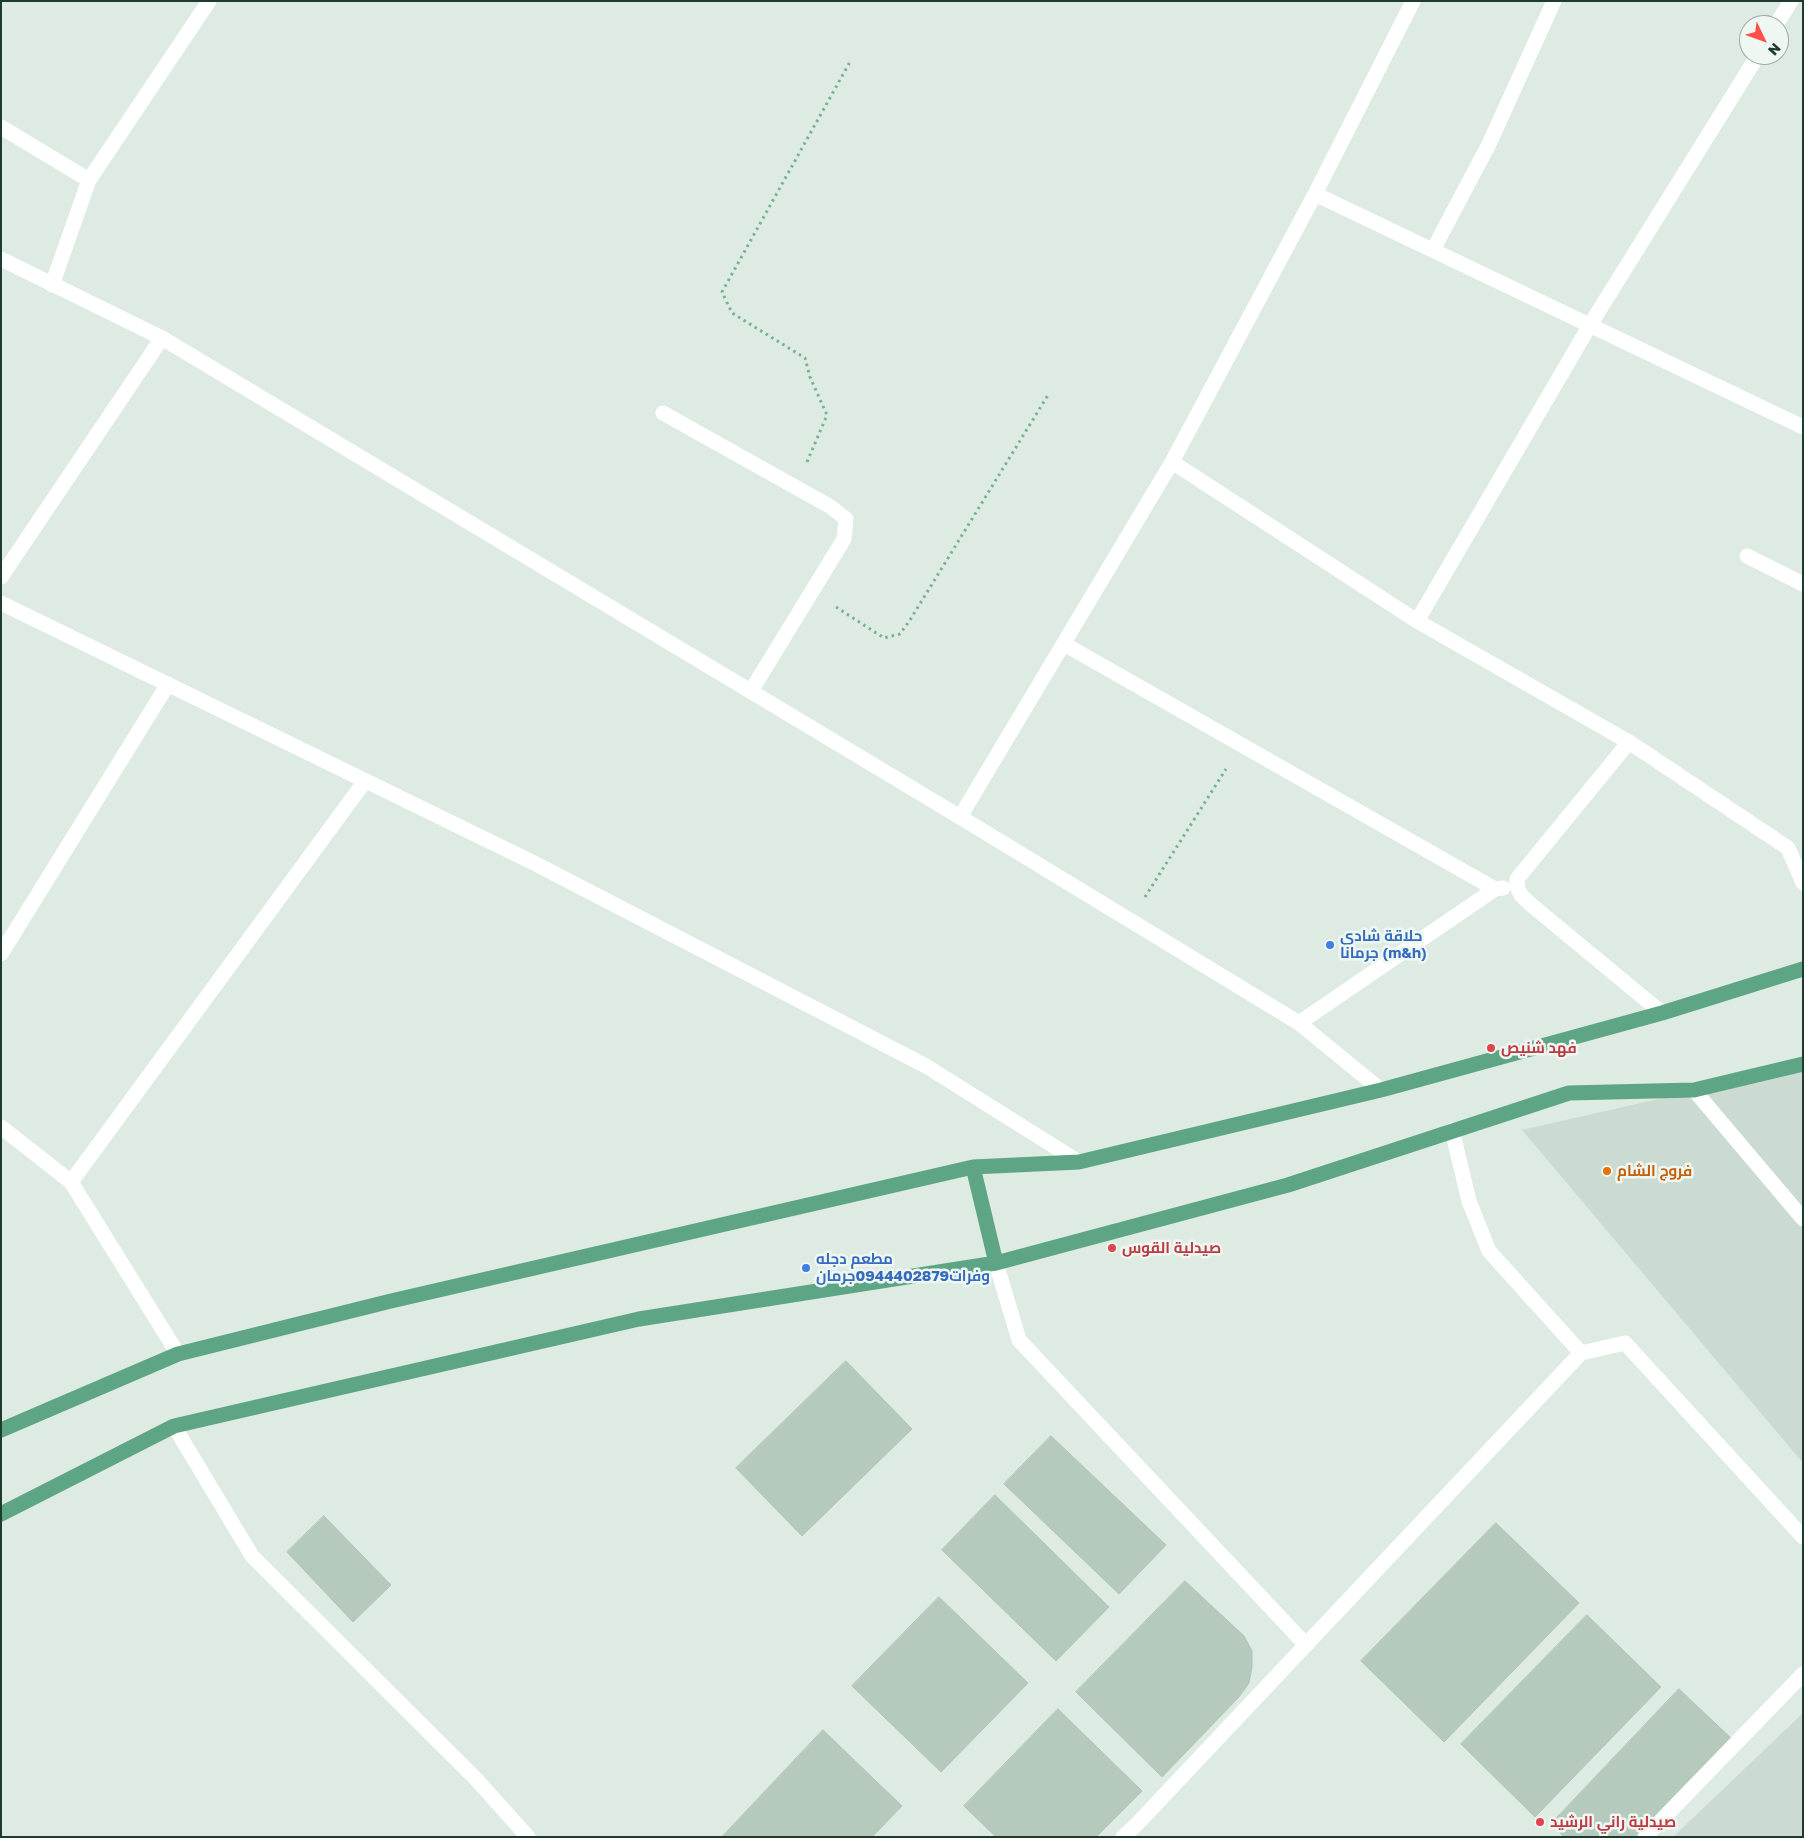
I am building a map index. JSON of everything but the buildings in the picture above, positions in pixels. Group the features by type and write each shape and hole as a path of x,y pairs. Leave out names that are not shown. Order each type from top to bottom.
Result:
{"main road":[{"path":"1,1430 178,1354 391,1301 974,1167 1080,1162 1381,1090 1662,1013 1803,970"},
{"path":"1,1514 174,1426 639,1319 996,1263 1288,1185 1569,1093 1694,1090 1803,1064"},
{"path":"974,1167 996,1263"}],"street":[{"path":"52,285 89,180 209,1"},
{"path":"960,816 1172,462 1315,194 1413,1"},
{"path":"1433,250 1489,144 1554,1"},
{"path":"1782,15 1791,1"},
{"path":"1417,621 1590,324 1752,65"},
{"path":"1,127 89,180"},
{"path":"1315,194 1803,427"},
{"path":"1,260 162,338 960,816 1299,1023 1381,1090"},
{"path":"1,578 162,338"},
{"path":"663,413 831,507 846,519 844,539 751,691"},
{"path":"1172,462 1417,621 1629,742 1788,848 1803,883"},
{"path":"1747,556 1803,584"},
{"path":"1,603 534,863 926,1066 1080,1162"},
{"path":"1064,644 1495,889"},
{"path":"1,954 168,684"},
{"path":"1629,742 1517,879 1516,888 1520,895 1535,908 1662,1013"},
{"path":"71,1182 365,781"},
{"path":"1299,1023 1495,889 1516,888"},
{"path":"1694,1090 1803,1219"},
{"path":"1,1127 71,1182 178,1354"},
{"path":"1452,1130 1469,1201 1489,1251 1581,1353"},
{"path":"996,1263 1019,1340 1306,1645"},
{"path":"1123,1837 1581,1353 1626,1342 1803,1537"},
{"path":"174,1426 252,1556 476,1780 528,1837"},
{"path":"1645,1837 1803,1674"}],"path":[{"path":"795,487 827,415 810,377 805,358 732,313 722,292 851,60"},
{"path":"812,592 884,638 900,634 916,612 1048,395"},
{"path":"1130,921 1241,744"}],"shaded area":[{"path":"1803,1066 1803,1463 1522,1130"},
{"path":"1803,1713 1803,1837 1673,1837"}],"place":[{"name":"حلاقة شادي جرمانا (m&h)","path":"1330,945"},
{"name":"فهد شنيص","path":"1491,1048"},
{"name":"فروج الشام","path":"1607,1171"},
{"name":"صيدلية القوس","path":"1112,1248"},
{"name":"مطعم دجله وفرات0944402879جرمان","path":"806,1268"},
{"name":"صيدلية راني الرشيد","path":"1540,1822"}]}
